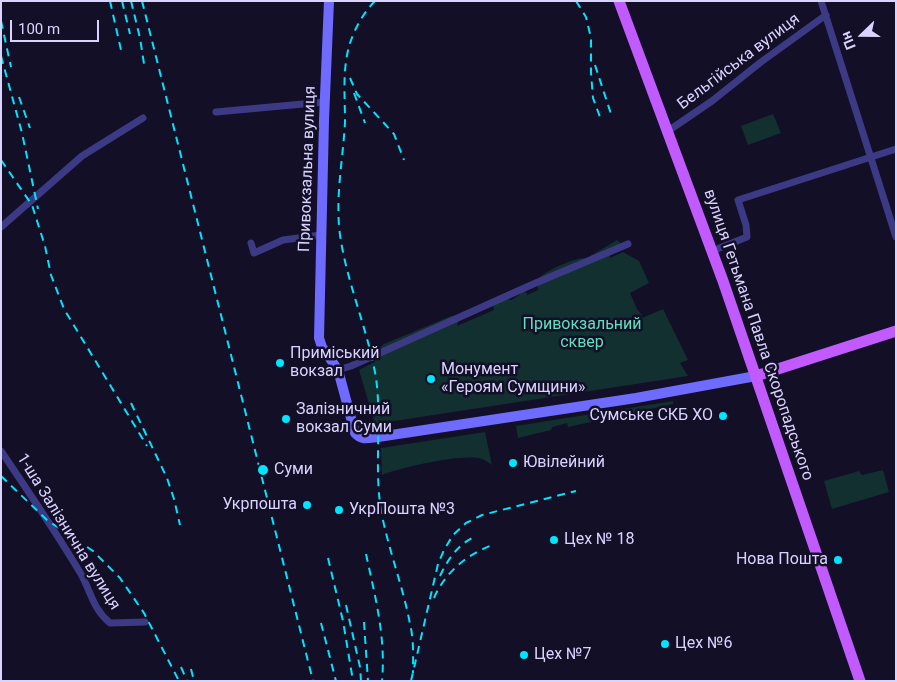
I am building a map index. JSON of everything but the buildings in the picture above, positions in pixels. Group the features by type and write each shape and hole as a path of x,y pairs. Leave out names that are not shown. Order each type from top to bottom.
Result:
{"main road":[{"name":"Привокзальна вулиця","path":"329,1 319,338 322,347 338,370"},
{"name":"вулиця Гетьмана Павла Скоропадського","path":"620,1 712,250 860,681"},
{"path":"338,370 356,433 365,439 636,398 756,376 896,331"}],"street":[{"path":"821,1 896,236"},
{"name":"Бельгійська вулиця","path":"668,131 712,101 760,62 826,15"},
{"path":"216,112 325,102"},
{"path":"1,227 82,156 143,118"},
{"path":"712,250 747,237 746,225 738,200 896,149"},
{"path":"251,243 254,254 283,240 321,235"},
{"path":"338,370 351,366 531,285 628,244"},
{"name":"1-ша Залізнична вулиця","path":"1,451 82,576 98,612 110,623 145,622"}],"green space":[{"path":"773,114 781,133 748,145 741,126"},
{"name":"Привокзальний сквер","path":"617,240 623,245 618,252 610,255 610,258 623,252 639,261 649,283 630,293 642,318 663,309 688,360 680,363 688,376 375,424 359,370 375,362 376,351 384,344 451,316 457,316 459,319 457,326 494,310 493,305 505,299 512,300 523,292 527,293 527,295 538,290 537,280 553,269 568,262 587,258"},
{"path":"673,401 673,404 568,427 567,423 552,427 551,430 518,438 516,426"},
{"path":"485,432 492,465 482,459 461,458 417,465 382,475 381,448"},
{"path":"883,470 889,492 832,509 824,481 859,471 862,475"}],"railway":[{"path":"110,1 121,50"},
{"path":"122,1 130,34"},
{"path":"131,1 144,64"},
{"path":"142,1 313,681"},
{"path":"375,1 354,32 347,53 344,82 345,122 338,207 343,253 376,378 378,395 378,477 381,510 411,630 413,673"},
{"path":"576,1 586,17 591,38 593,98 600,117"},
{"path":"1,21 11,67"},
{"path":"1,56 22,133 38,209"},
{"path":"595,65 611,114"},
{"path":"350,78 357,94 394,134 404,160"},
{"path":"354,93 365,123"},
{"path":"19,97 30,128"},
{"path":"1,160 32,205 45,246 51,275 64,309 147,446"},
{"path":"131,403 167,478 180,525"},
{"path":"1,476 47,520 93,551 120,578 144,613 179,681"},
{"path":"411,681 438,564 453,535 466,523 482,515 576,491"},
{"path":"440,576 454,553 464,543 476,536"},
{"path":"434,598 438,589 457,566 464,560 490,546"},
{"path":"366,554 381,633 382,681"},
{"path":"328,558 343,621 353,681"},
{"path":"346,605 360,667 361,681"},
{"path":"364,622 368,681"},
{"path":"321,623 336,681"},
{"path":"181,667 187,681"},
{"path":"191,669 194,681"}],"place":[{"name":"Приміський вокзал","path":"280,363"},
{"name":"Монумент «Героям Сумщини»","path":"431,379"},
{"name":"Сумське СКБ ХО","path":"723,416"},
{"name":"Залізничний вокзал Суми","path":"286,419"},
{"name":"Ювілейний","path":"513,463"},
{"name":"Суми","path":"263,470"},
{"name":"Укрпошта","path":"307,505"},
{"name":"УкрПошта №3","path":"339,510"},
{"name":"Цех № 18","path":"554,540"},
{"name":"Нова Пошта","path":"838,560"},
{"name":"Цех №6","path":"665,644"},
{"name":"Цех №7","path":"524,655"}]}
